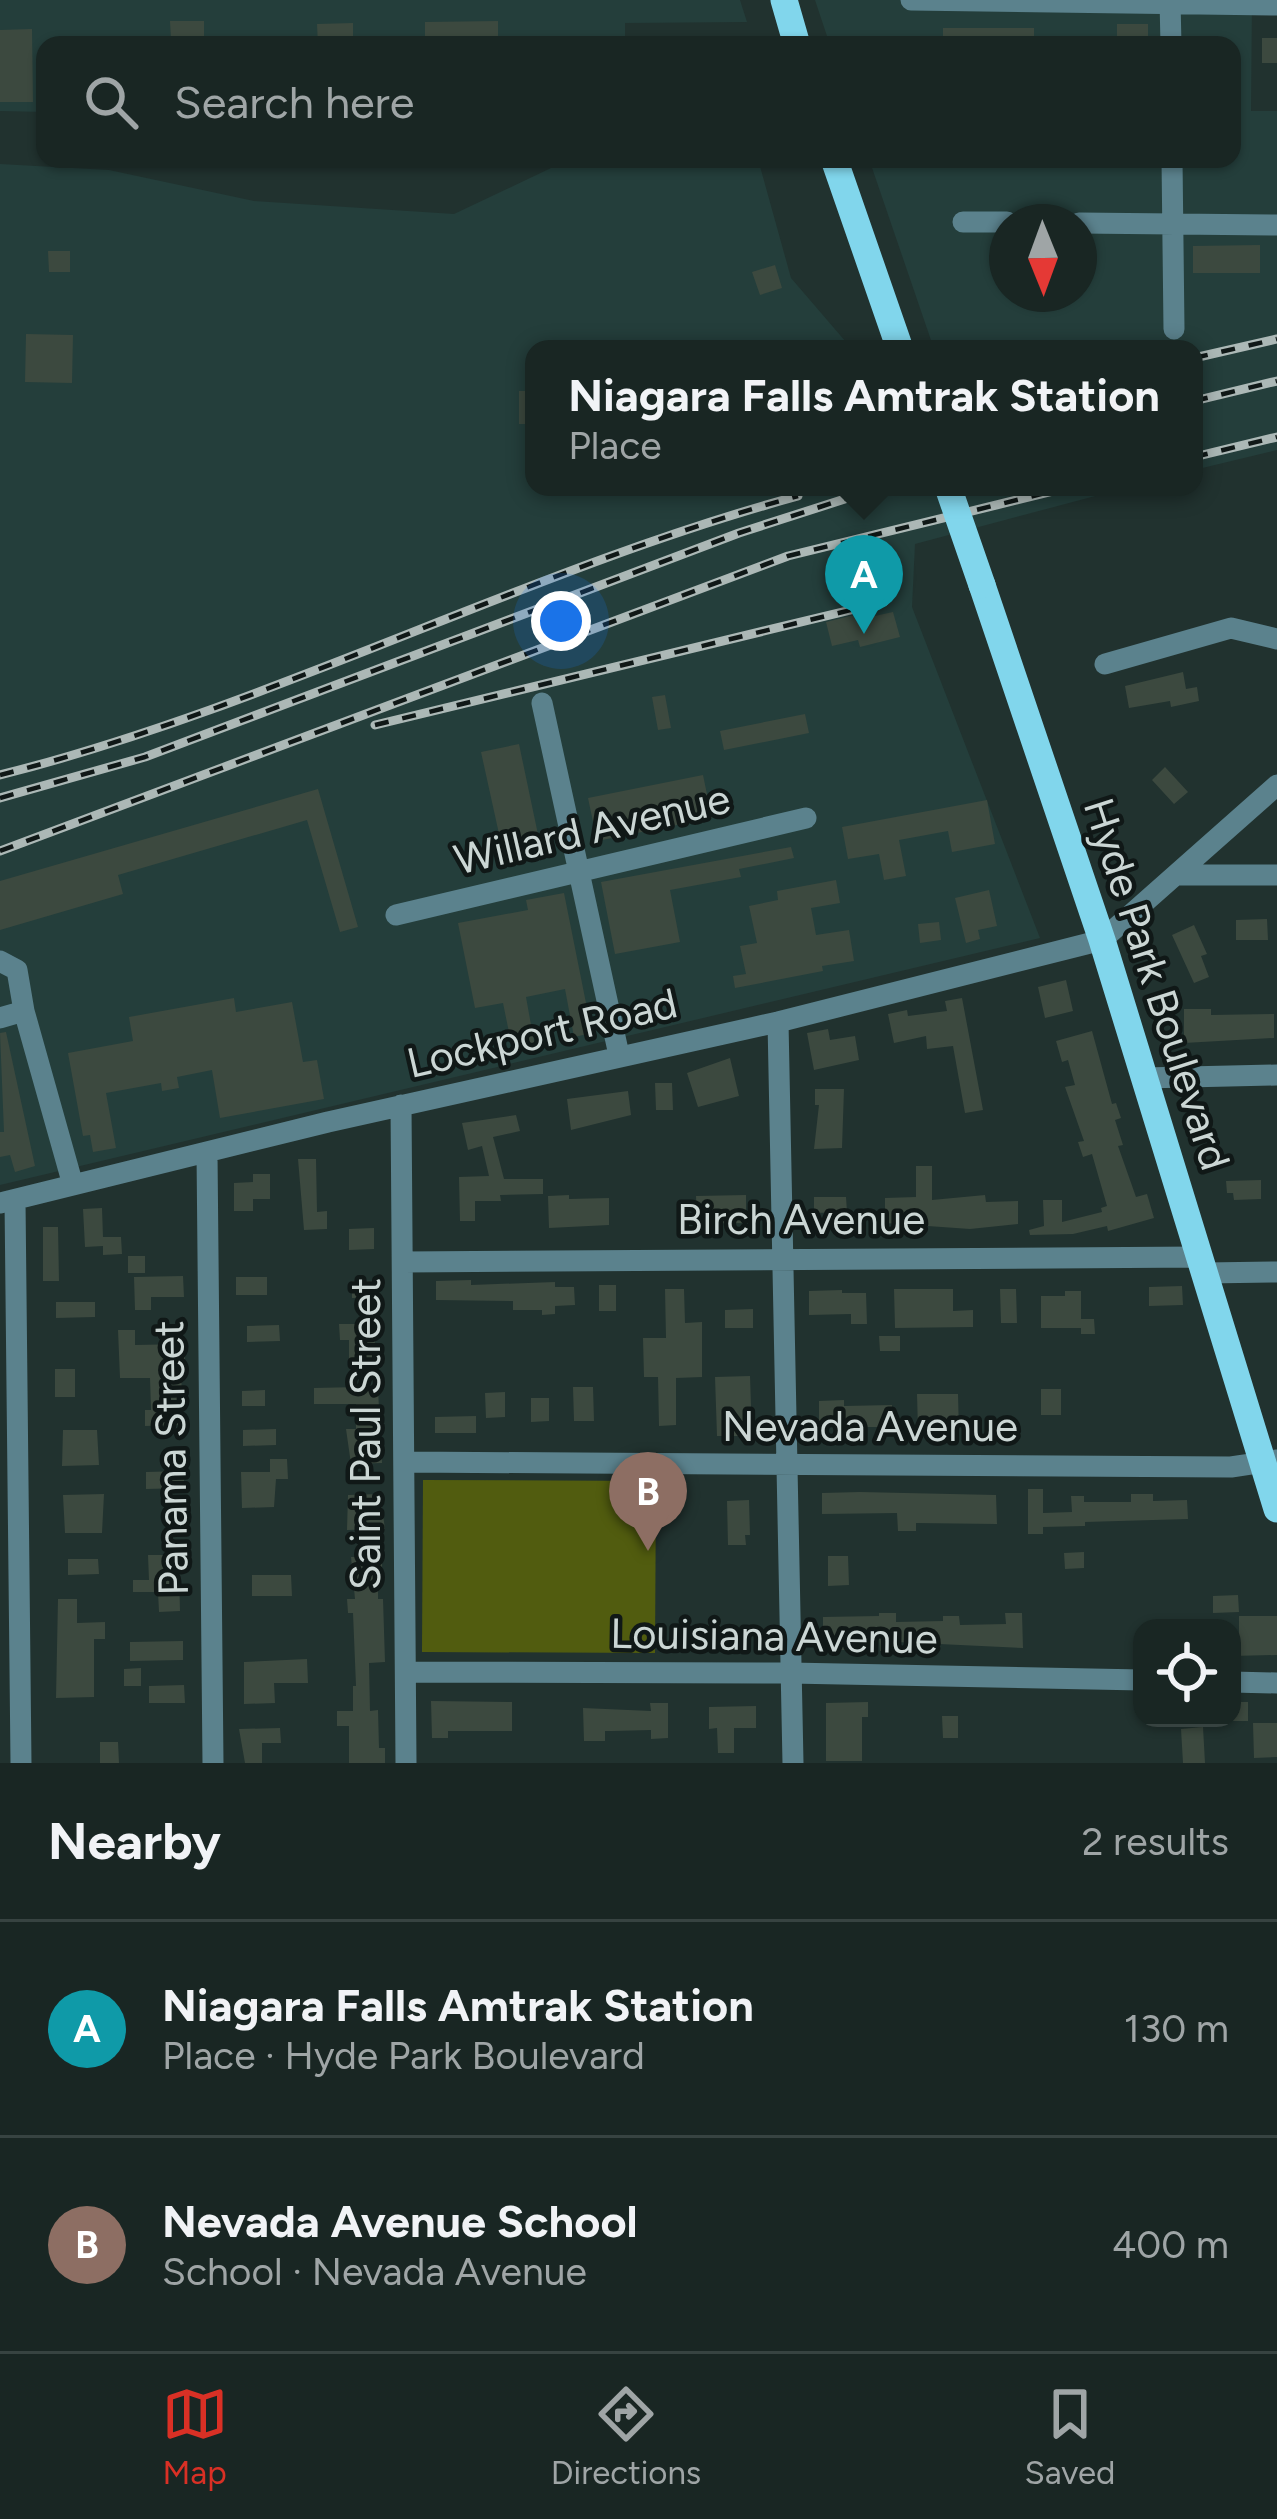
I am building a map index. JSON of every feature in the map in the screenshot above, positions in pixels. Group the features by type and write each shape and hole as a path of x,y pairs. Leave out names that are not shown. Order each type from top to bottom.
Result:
{"main road":[{"path":"784,0 794,36"},
{"path":"837,168 897,340"},
{"name":"Hyde Park Boulevard","path":"950,496 1102,940 1269,1460 1277,1509"}],"street":[{"path":"911,0 1277,5"},
{"path":"1170,2 1171,36"},
{"path":"1172,168 1174,329"},
{"path":"963,222 989,223"},
{"path":"1097,223 1277,225"},
{"path":"1105,664 1231,628 1277,639"},
{"path":"542,703 619,1054"},
{"path":"1102,940 1277,785"},
{"name":"Willard Avenue","path":"396,915 806,818"},
{"path":"1177,875 1277,874"},
{"name":"Lockport Road","path":"8,1202 619,1054 778,1022 1102,940"},
{"path":"0,961 17,970 73,1185"},
{"path":"0,1018 24,1011"},
{"path":"778,1022 793,1763"},
{"path":"1144,1078 1277,1075"},
{"name":"Saint Paul Street","path":"401,1105 406,1763"},
{"name":"Panama Street","path":"207,1153 213,1763"},
{"path":"8,1202 21,1763"},
{"name":"Birch Avenue","path":"403,1262 783,1257 1203,1265 1277,1272"},
{"name":"Nevada Avenue","path":"406,1462 1232,1467 1269,1460"},
{"name":"Louisiana Avenue","path":"406,1672 1133,1680"},
{"path":"1241,1682 1277,1683"}],"shaded area":[{"path":"0,0 740,0 747,22 625,23 625,36 36,36 36,112 0,111"},
{"path":"815,0 1252,0 1251,111 1277,111 1277,450 1203,468 1203,340 931,340 872,168 1241,168 1241,36 827,36"},
{"path":"0,164 109,170 254,201 454,214 551,168 760,168 791,278 844,340 525,340 525,496 1095,496 915,544 912,607 1040,938 0,1185"}],"green space":[{"path":"423,1480 656,1481 655,1653 422,1652"}],"building":[{"path":"170,21 204,21 204,36 171,36"},
{"path":"498,21 498,36 425,36 425,22"},
{"path":"353,23 353,36 318,36 317,24"},
{"path":"1117,24 1148,24 1148,36 1117,36"},
{"path":"943,28 1034,28 1034,36 943,36"},
{"path":"32,29 33,102 0,102 0,30"},
{"path":"1262,38 1277,38 1277,63 1262,63"},
{"path":"1260,245 1260,273 1193,273 1193,246"},
{"path":"48,251 70,251 70,272 49,272"},
{"path":"775,265 782,288 760,295 752,272"},
{"path":"26,334 73,335 72,383 25,382"},
{"path":"519,391 525,391 525,424 519,424"},
{"path":"874,610 875,616 893,612 900,637 860,647 858,640 832,646 826,622"},
{"path":"1183,672 1186,689 1197,687 1199,701 1129,708 1125,686"},
{"path":"665,695 671,728 658,730 652,697"},
{"path":"805,714 809,733 724,750 720,731"},
{"path":"519,744 540,844 503,852 481,752"},
{"path":"1165,767 1188,792 1174,804 1152,780"},
{"path":"703,775 712,818 597,841 588,798"},
{"path":"318,789 358,927 340,932 307,820 118,875 123,894 0,930 0,881"},
{"path":"987,800 995,844 952,852 948,831 899,840 906,876 884,880 879,854 848,859 842,827"},
{"path":"791,847 794,858 739,869 741,877 670,890 680,942 615,954 601,882"},
{"path":"836,880 840,903 811,908 816,935 849,930 854,961 735,988 733,976 746,974 740,946 757,943 749,906 778,900 777,891"},
{"path":"989,890 997,926 978,930 980,939 966,943 955,898"},
{"path":"564,893 592,1033 574,1037 565,989 526,997 535,1047 513,1052 503,1003 475,1008 458,923 528,910 526,900"},
{"path":"1267,919 1268,940 1236,940 1236,920"},
{"path":"939,922 941,940 920,943 918,924"},
{"path":"1194,925 1207,954 1201,956 1209,977 1194,983 1172,935"},
{"path":"1066,980 1073,1011 1045,1018 1038,987"},
{"path":"234,998 236,1012 292,1002 303,1062 317,1060 324,1099 220,1118 212,1070 177,1077 179,1088 162,1091 161,1083 106,1093 116,1148 93,1152 90,1135 83,1136 68,1053 133,1041 129,1017"},
{"path":"962,998 983,1110 965,1113 953,1046 927,1049 926,1036 894,1043 888,1014 947,1011 945,1001"},
{"path":"1184,1009 1211,1009 1211,1015 1274,1014 1274,1038 1184,1043"},
{"path":"828,1029 830,1040 855,1036 859,1060 814,1070 807,1033"},
{"path":"1092,1031 1112,1104 1116,1103 1121,1118 1115,1120 1123,1145 1118,1146 1136,1197 1147,1194 1154,1218 1108,1231 1107,1226 1073,1234 1030,1235 1029,1230 1044,1226 1043,1200 1062,1200 1062,1222 1102,1212 1107,1206 1092,1154 1083,1157 1078,1142 1084,1141 1065,1087 1075,1085 1056,1041"},
{"path":"6,1032 35,1166 15,1172 10,1155 0,1157 0,1132 4,1132 0,1033"},
{"path":"730,1058 739,1096 698,1107 687,1073"},
{"path":"655,1083 672,1083 673,1110 656,1110"},
{"path":"815,1089 844,1089 842,1148 814,1149 819,1105 815,1105"},
{"path":"628,1091 631,1115 571,1130 567,1099"},
{"path":"516,1115 520,1131 493,1137 504,1179 543,1179 543,1194 475,1201 475,1221 460,1221 459,1177 489,1176 482,1146 468,1150 462,1123"},
{"path":"298,1159 316,1159 317,1212 327,1211 327,1229 304,1230"},
{"path":"916,1166 932,1166 932,1200 985,1195 986,1202 1018,1201 1018,1224 970,1229 885,1223 885,1198 916,1197"},
{"path":"253,1174 270,1174 270,1199 253,1199 253,1211 234,1211 234,1183 253,1182"},
{"path":"1261,1180 1261,1199 1234,1200 1233,1193 1227,1193 1226,1181"},
{"path":"569,1195 569,1199 609,1198 609,1225 549,1228 548,1196"},
{"path":"746,1195 746,1223 697,1224 696,1196"},
{"path":"814,1197 846,1197 847,1212 814,1213"},
{"path":"102,1208 103,1237 121,1237 122,1254 103,1255 103,1246 85,1247 83,1209"},
{"path":"43,1227 58,1227 59,1281 43,1281"},
{"path":"374,1228 374,1249 349,1250 349,1229"},
{"path":"128,1256 145,1256 145,1273 128,1273"},
{"path":"183,1276 184,1297 151,1297 151,1310 135,1310 134,1277"},
{"path":"236,1277 267,1277 267,1295 236,1295"},
{"path":"471,1280 471,1285 555,1282 555,1287 574,1287 575,1305 555,1306 555,1314 542,1315 542,1310 513,1310 513,1301 436,1300 436,1281"},
{"path":"352,1281 377,1281 377,1297 352,1298"},
{"path":"599,1285 616,1285 616,1311 599,1311"},
{"path":"1182,1286 1183,1305 1149,1306 1149,1287"},
{"path":"665,1289 684,1289 685,1323 702,1322 702,1377 676,1378 676,1425 659,1426 658,1377 644,1377 643,1338 666,1338"},
{"path":"894,1289 953,1289 953,1311 973,1310 973,1327 895,1328"},
{"path":"1000,1289 1016,1289 1017,1323 1001,1323"},
{"path":"809,1291 866,1293 867,1324 851,1324 851,1314 809,1315"},
{"path":"1065,1291 1081,1291 1081,1319 1094,1319 1095,1334 1081,1334 1081,1328 1041,1328 1041,1296 1065,1296"},
{"path":"56,1302 95,1302 95,1317 56,1318"},
{"path":"753,1309 753,1328 725,1328 725,1310"},
{"path":"339,1324 373,1324 377,1363 349,1363 349,1340 340,1340"},
{"path":"279,1325 280,1341 247,1342 247,1326"},
{"path":"118,1330 135,1330 135,1345 185,1344 185,1360 180,1360 184,1425 145,1426 145,1410 151,1410 150,1378 120,1378"},
{"path":"879,1336 900,1336 900,1351 880,1351"},
{"path":"55,1369 75,1369 75,1397 55,1397"},
{"path":"750,1376 752,1436 717,1436 715,1377"},
{"path":"359,1387 359,1391 378,1390 382,1463 351,1464 346,1429 356,1429 356,1404 314,1404 314,1388"},
{"path":"573,1387 593,1387 594,1421 574,1421"},
{"path":"1041,1389 1061,1389 1061,1415 1041,1415"},
{"path":"265,1390 265,1406 242,1406 242,1391"},
{"path":"505,1392 505,1417 486,1418 485,1393"},
{"path":"917,1394 958,1394 959,1432 918,1430"},
{"path":"531,1398 549,1398 549,1421 531,1422"},
{"path":"844,1400 844,1406 892,1405 892,1427 819,1422 819,1401"},
{"path":"476,1416 476,1433 435,1433 435,1417"},
{"path":"276,1429 276,1445 243,1446 243,1430"},
{"path":"63,1430 97,1430 99,1465 62,1466"},
{"path":"270,1459 287,1459 288,1479 276,1479 274,1507 242,1508 241,1472 270,1472"},
{"path":"184,1471 184,1488 146,1489 146,1472"},
{"path":"1028,1489 1043,1489 1043,1513 1072,1512 1071,1496 1084,1496 1084,1502 1131,1502 1131,1494 1153,1494 1153,1501 1187,1500 1188,1519 1085,1522 1085,1526 1043,1527 1043,1534 1028,1534"},
{"path":"822,1493 996,1495 997,1524 916,1523 916,1531 898,1531 897,1513 822,1514"},
{"path":"104,1494 102,1533 65,1533 63,1495"},
{"path":"380,1494 385,1529 347,1530 348,1495"},
{"path":"749,1500 746,1545 728,1545 727,1501"},
{"path":"1084,1552 1084,1568 1065,1569 1064,1553"},
{"path":"148,1555 184,1555 184,1572 179,1572 180,1611 159,1612 158,1592 133,1592 133,1580 149,1580"},
{"path":"382,1556 378,1599 383,1599 385,1662 369,1663 370,1711 378,1710 379,1748 385,1748 385,1763 349,1763 349,1726 337,1726 337,1711 353,1711 356,1686 353,1613 348,1613 347,1599 355,1599 351,1557"},
{"path":"828,1556 848,1556 849,1585 828,1586"},
{"path":"68,1559 98,1559 99,1574 68,1575"},
{"path":"252,1575 291,1575 292,1596 252,1596"},
{"path":"1238,1595 1239,1612 1213,1613 1213,1596"},
{"path":"58,1599 77,1599 77,1623 105,1622 105,1639 94,1639 94,1697 56,1698"},
{"path":"896,1613 896,1622 959,1616 960,1625 1006,1624 1005,1613 1022,1613 1023,1648 897,1642 897,1650 880,1651 879,1634 855,1634 855,1650 831,1650 831,1634 823,1633 823,1617"},
{"path":"1277,1616 1277,1655 1241,1656 1239,1619"},
{"path":"183,1641 183,1660 130,1661 130,1642"},
{"path":"307,1659 308,1683 274,1683 275,1703 244,1704 244,1662"},
{"path":"141,1668 141,1686 124,1686 124,1669"},
{"path":"184,1685 185,1703 149,1703 149,1686"},
{"path":"431,1701 512,1702 512,1731 448,1731 448,1738 432,1738"},
{"path":"868,1702 868,1717 862,1717 862,1761 826,1761 826,1703"},
{"path":"1241,1702 1248,1702 1248,1721 1241,1721"},
{"path":"650,1703 668,1703 668,1738 651,1739 651,1730 605,1731 605,1741 584,1741 583,1708 651,1711"},
{"path":"756,1706 756,1728 734,1728 734,1753 718,1753 717,1728 709,1729 709,1707"},
{"path":"942,1716 958,1716 958,1738 943,1738"},
{"path":"1253,1723 1277,1723 1277,1757 1254,1758"},
{"path":"1203,1727 1205,1763 1183,1763 1181,1729"},
{"path":"280,1728 281,1743 262,1743 262,1763 245,1763 239,1729"},
{"path":"100,1742 118,1742 119,1763 100,1763"}],"railway":[{"path":"1203,356 1277,339"},
{"path":"1203,399 1277,381"},
{"path":"1203,455 1277,437"},
{"path":"0,775 202,713 597,561 798,496"},
{"path":"0,798 145,757 739,533 854,496"},
{"path":"0,851 788,556 1033,496"},
{"path":"375,725 884,602"}],"place":[{"name":"Niagara Falls Amtrak Station","path":"864,634"},
{"name":"Nevada Avenue School","path":"648,1551"}]}
